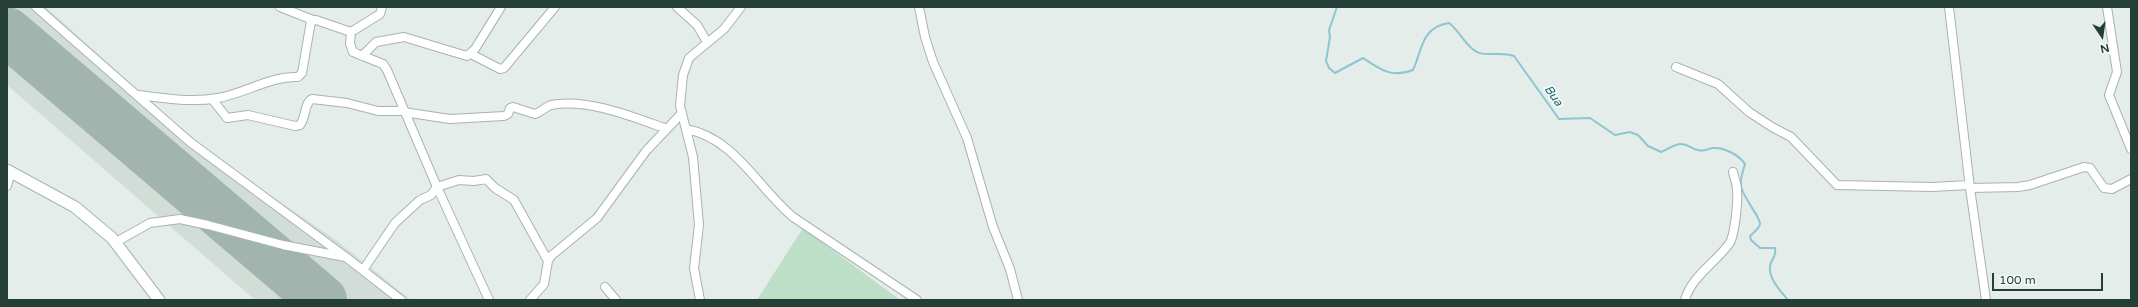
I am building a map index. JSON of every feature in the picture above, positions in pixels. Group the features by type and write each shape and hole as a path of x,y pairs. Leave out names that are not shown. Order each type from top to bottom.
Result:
{"street":[{"path":"36,7 190,142 348,258 401,300"},
{"path":"280,7 350,32 380,14 382,7"},
{"path":"362,56 376,42 404,37 467,56 471,54 501,7"},
{"path":"471,54 500,69 504,68 555,7"},
{"path":"677,7 697,25 707,42"},
{"path":"700,300 694,274 699,225 693,157 682,113 680,95 685,65 689,58 724,29 741,7"},
{"path":"919,7 925,37 933,62 967,138 993,228 1010,268 1018,300"},
{"path":"1949,7 1969,186 1986,300"},
{"path":"2107,7 2118,72 2109,95 2131,149"},
{"path":"137,94 186,100 212,98 248,89 279,77 301,75 311,21 313,20"},
{"path":"350,32 351,48 353,52 383,64 387,70 403,111 489,300"},
{"path":"1676,68 1718,84 1749,112 1792,137 1837,185 1932,187 2030,185 2084,167 2090,168 2104,188 2112,189 2131,179"},
{"path":"212,98 227,118 248,115 295,126 300,125 303,122 309,101 312,99 347,103 378,112 403,111 450,119 504,116 508,114 508,110 513,107 535,114 550,105 597,106 620,112 666,129"},
{"path":"530,300 544,284 548,261 551,256 597,218 646,150 682,113"},
{"path":"686,129 707,135 720,144 748,169 782,208 792,217 917,300"},
{"path":"7,186 9,171 75,207 116,242 159,300"},
{"path":"1685,300 1687,291 1730,243 1734,230 1737,190 1733,172"},
{"path":"363,270 395,223 420,200 431,195 437,187 459,180 489,180 495,188 514,200 548,261"},
{"path":"116,242 150,223 180,219 283,245 348,258"},
{"path":"605,287 616,300"}],"shaded area":[{"path":"7,7 46,7 205,151 336,240 411,300 255,300 7,85"}],"green space":[{"path":"803,228 900,300 757,300"}],"waterway":[{"name":"Bua","path":"1337,7 1329,30 1330,37 1326,61 1329,68 1335,73 1363,58 1386,72 1398,73 1413,70 1421,48 1428,35 1433,29 1440,25 1449,23 1469,46 1477,52 1514,56 1559,119 1590,118 1615,135 1630,132 1638,135 1648,146 1661,152 1681,144 1700,151 1713,148 1722,149 1735,155 1745,164 1741,177 1742,190 1760,221 1758,228 1750,236 1751,240 1760,248 1775,248 1770,271 1773,280 1788,300"}],"runway":[{"path":"7,32 322,300"}]}
